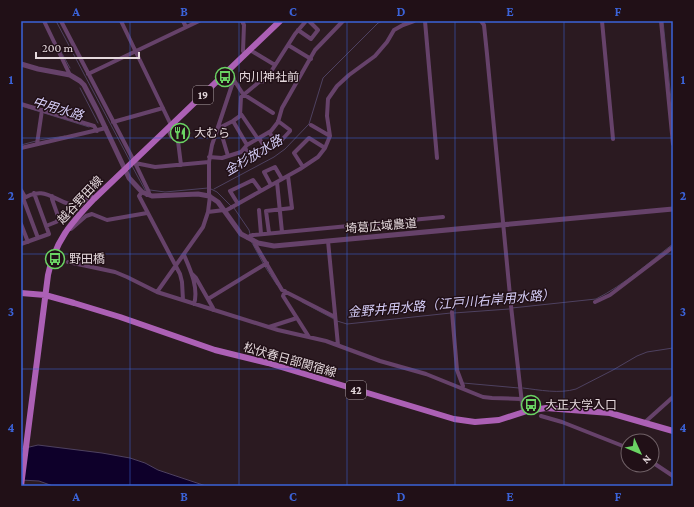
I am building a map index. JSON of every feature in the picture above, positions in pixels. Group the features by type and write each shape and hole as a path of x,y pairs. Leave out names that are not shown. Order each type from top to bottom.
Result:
{"main road":[{"name":"越谷野田線","path":"22,486 44,298 52,260 57,246 67,229 94,199 280,21"},
{"name":"松伏春日部関宿線","path":"21,293 120,317 215,350 268,364 454,419 475,422 498,420 523,412 546,408 602,412 673,431"}],"street":[{"path":"44,21 70,75"},
{"path":"61,21 113,122 114,134 125,170 134,184 147,195 155,196 209,192"},
{"path":"120,21 163,108 172,136 178,141 181,165"},
{"path":"183,21 186,27"},
{"path":"88,74 199,21"},
{"path":"242,21 244,25 243,51 275,65"},
{"path":"233,121 252,159 267,151 241,114 241,97 259,82 265,81 298,30 306,21"},
{"path":"298,30 311,39 318,30 310,21"},
{"path":"208,212 225,211 288,176 318,157 325,148 330,136 327,116 328,99 337,86 375,56 387,42 394,30 414,21"},
{"path":"425,21 437,158"},
{"path":"481,21 484,25 488,54 511,308 523,412"},
{"path":"602,21 613,139"},
{"path":"661,21 673,144"},
{"path":"134,162 154,167 181,165 222,158 241,152 242,149 269,132 278,122 282,108 311,58 320,44 340,22"},
{"path":"288,45 311,58"},
{"path":"21,64 70,75 84,85 106,128 114,134 134,162 148,190 149,193 147,195"},
{"path":"228,71 243,94 273,113"},
{"path":"156,292 176,266 206,220 209,192 209,160 212,145 219,129 234,79"},
{"path":"21,104 94,126 97,131"},
{"path":"113,122 163,108"},
{"path":"38,144 42,110"},
{"path":"219,129 233,121 241,114"},
{"path":"269,132 277,144 290,131 278,122"},
{"path":"311,125 330,136"},
{"path":"21,148 106,128"},
{"path":"219,129 228,156"},
{"path":"303,167 294,153 308,138 325,148"},
{"path":"271,185 264,172 274,167 282,179"},
{"path":"269,233 266,211 292,208 288,176"},
{"path":"238,204 230,191 253,180 261,191"},
{"path":"277,182 282,232"},
{"path":"21,190 38,238"},
{"path":"23,198 40,192 71,205 78,206 90,195 94,199"},
{"path":"142,192 139,196 176,266 182,282 183,300"},
{"name":"埼葛広域農道","path":"209,192 225,211 236,228 250,236 256,242 274,246 673,208"},
{"path":"21,244 49,234 34,193"},
{"path":"46,226 56,222 59,219 52,196"},
{"path":"259,210 261,234"},
{"path":"67,229 71,229 86,216 92,214 107,220 147,213"},
{"path":"250,236 443,217"},
{"path":"21,224 28,242"},
{"path":"328,241 338,345"},
{"path":"256,242 255,244 265,264 285,293 335,319"},
{"path":"595,302 600,298 610,295 673,247"},
{"path":"184,254 192,274 195,294 194,304"},
{"path":"68,262 115,272 156,292 268,327 338,345 380,362 426,374 483,396 492,398 521,399"},
{"path":"208,299 265,264"},
{"path":"192,274 196,278 213,310"},
{"path":"195,294 203,290"},
{"path":"285,293 283,296 309,337"},
{"path":"452,313 457,370 463,386 462,388"},
{"path":"268,327 296,318"},
{"path":"644,424 673,397"},
{"path":"540,416 562,422 620,445"},
{"path":"660,467 673,476"}],"shaded area":[{"path":"38,445 130,458 145,463 158,470 206,486 53,486 39,481 21,480 21,449"}],"waterway":[{"path":"56,21 130,161"},
{"name":"金杉放水路","path":"214,189 274,157 285,149 309,124 323,78 378,23 382,21"},
{"path":"663,21 673,119"},
{"path":"58,46 70,68"},
{"path":"80,88 98,123"},
{"name":"中用水路","path":"21,106 41,112"},
{"name":"中用水路","path":"44,113 89,127"},
{"path":"39,140 65,136"},
{"path":"21,145 36,141"},
{"name":"金野井用水路（江戸川右岸用水路）","path":"132,166 146,190"},
{"name":"金野井用水路（江戸川右岸用水路）","path":"150,190 165,192 208,188"},
{"name":"金野井用水路（江戸川右岸用水路）","path":"211,189 217,192 231,206"},
{"name":"金野井用水路（江戸川右岸用水路）","path":"234,208 249,230 250,234"},
{"name":"金野井用水路（江戸川右岸用水路）","path":"251,241 263,263"},
{"name":"金野井用水路（江戸川右岸用水路）","path":"512,308 596,299 626,280 673,244"},
{"name":"金野井用水路（江戸川右岸用水路）","path":"264,265 277,285"},
{"name":"金野井用水路（江戸川右岸用水路）","path":"302,302 334,319"},
{"name":"金野井用水路（江戸川右岸用水路）","path":"454,313 509,309"},
{"name":"金野井用水路（江戸川右岸用水路）","path":"337,321 347,324 451,313"},
{"path":"523,388 543,391 576,389 637,356 647,352 673,348"},
{"path":"463,383 519,388"}],"place":[{"name":"内川神社前","path":"225,77"},
{"name":"大むら","path":"180,133"},
{"name":"野田橋","path":"55,259"},
{"name":"大正大学入口","path":"531,405"}]}
